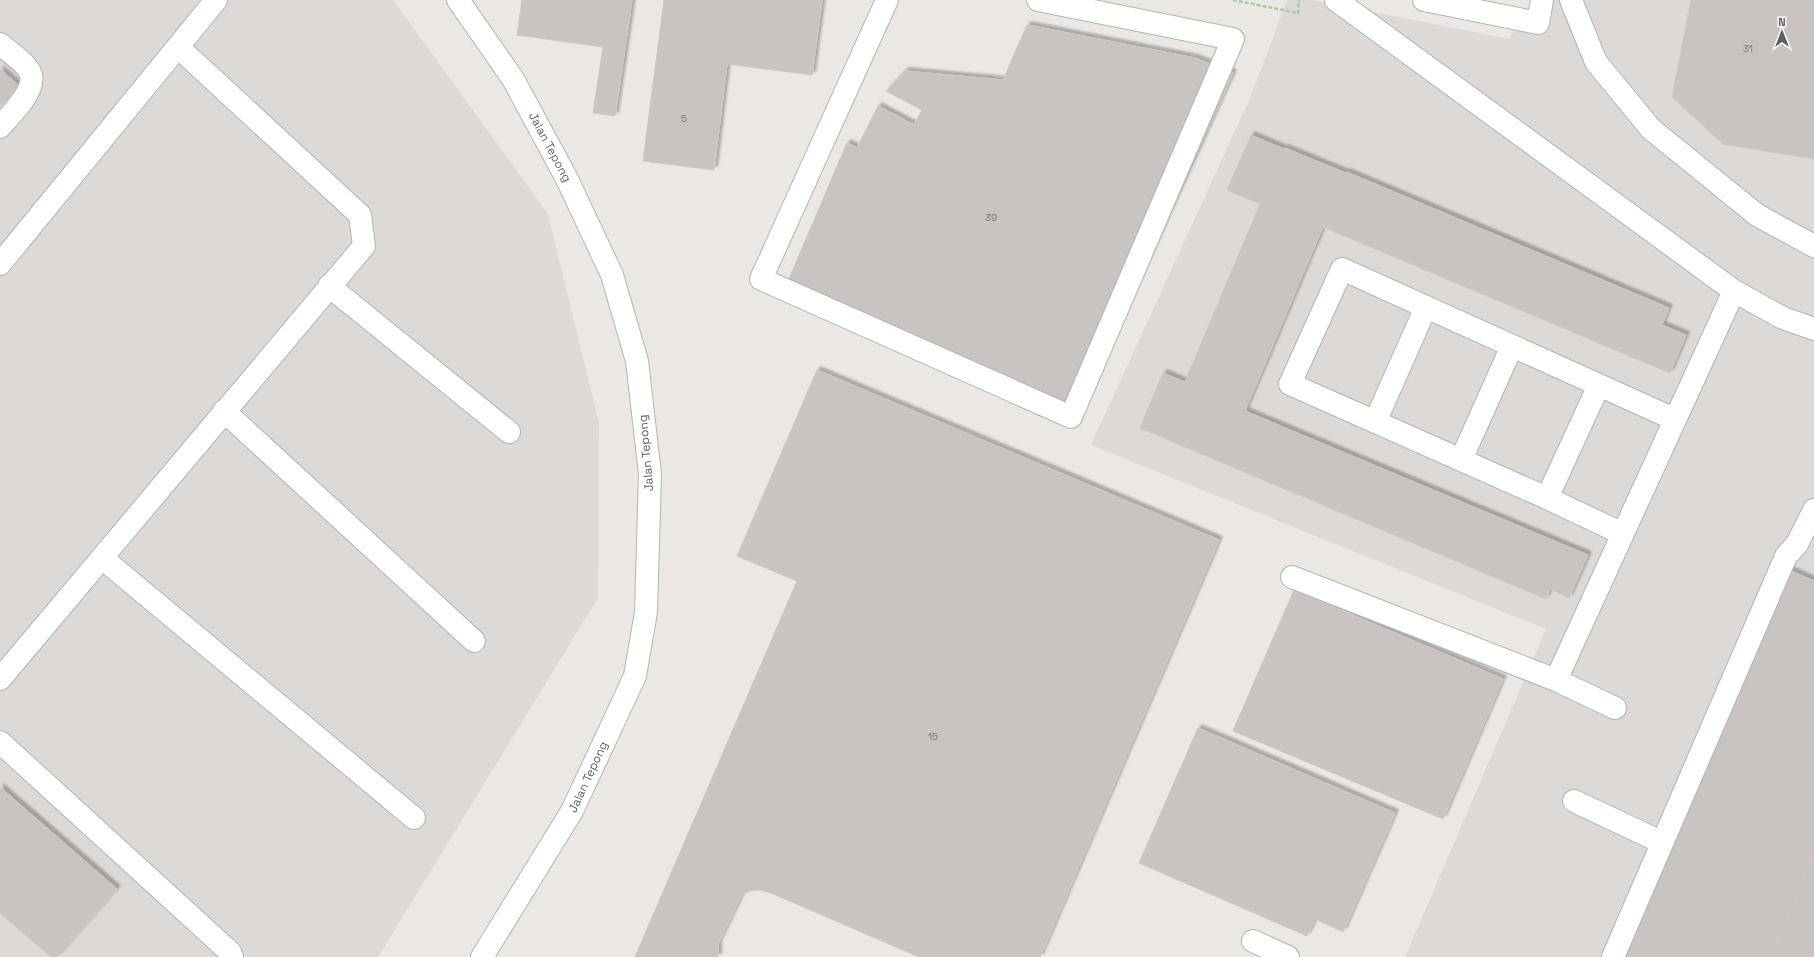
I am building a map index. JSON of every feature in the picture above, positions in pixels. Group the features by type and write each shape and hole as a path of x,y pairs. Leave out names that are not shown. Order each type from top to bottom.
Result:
{"street":[{"path":"0,264 216,0"},
{"name":"Jalan Tepong","path":"458,0 513,79 567,179 612,275 637,362 650,474 646,612 635,676 572,811 482,957"},
{"path":"887,0 761,279 1071,417 1234,39 1038,0"},
{"path":"1336,0 1734,291 1783,318 1814,329"},
{"path":"1424,0 1538,23 1542,0"},
{"path":"1571,0 1596,62 1651,129 1757,215 1814,246"},
{"path":"0,44 20,61 31,74 31,89 0,127"},
{"path":"0,679 364,246 360,215 178,47"},
{"path":"1623,534 1547,498 1290,384 1342,269 1674,419"},
{"path":"329,286 509,432"},
{"path":"1556,680 1674,419 1734,291"},
{"path":"1375,422 1426,307"},
{"path":"1461,460 1512,346"},
{"path":"1547,498 1598,385"},
{"path":"224,411 474,641"},
{"path":"1613,957 1661,842 1786,556 1805,545 1814,510"},
{"path":"102,558 414,818"},
{"path":"1292,577 1556,680 1615,708"},
{"path":"0,742 230,952 232,957"},
{"path":"1574,801 1661,842"},
{"path":"1253,941 1288,957"}],"path":[{"path":"1233,0 1298,13 1300,0"}],"shaded area":[{"path":"0,0 393,0 548,214 599,423 598,598 378,957 0,957"},
{"path":"1287,0 1313,0 1509,39 1535,0 1814,0 1814,957 1405,957 1546,629 1091,445 1251,96"}],"building":[{"path":"522,0 632,0 615,116 593,113 603,47 517,35"},
{"path":"664,0 822,0 812,75 727,64 714,170 643,161"},
{"path":"1691,0 1814,0 1814,159 1723,144 1672,97"},
{"path":"1027,25 1195,58 1233,73 1078,413 786,286 847,143 857,148 878,106 914,125 922,110 886,91 905,71 1003,80"},
{"path":"0,69 18,85 0,106"},
{"path":"1251,135 1346,173 1347,172 1669,308 1662,325 1686,335 1670,373 1323,227 1245,411 1588,555 1569,598 1550,589 1546,599 1140,428 1163,373 1185,382 1260,204 1227,190"},
{"path":"817,370 1219,540 1040,957 919,957 771,893 760,890 749,891 741,896 718,944 718,957 635,957 797,581 737,556"},
{"path":"1789,570 1814,581 1814,854 1771,957 1626,957"},
{"path":"1294,590 1503,679 1443,819 1233,731"},
{"path":"1198,728 1395,813 1343,932 1315,919 1307,936 1139,863"},
{"path":"0,787 117,889 57,957 51,957 0,913"},
{"path":"1814,854 1814,957 1771,957"}]}
